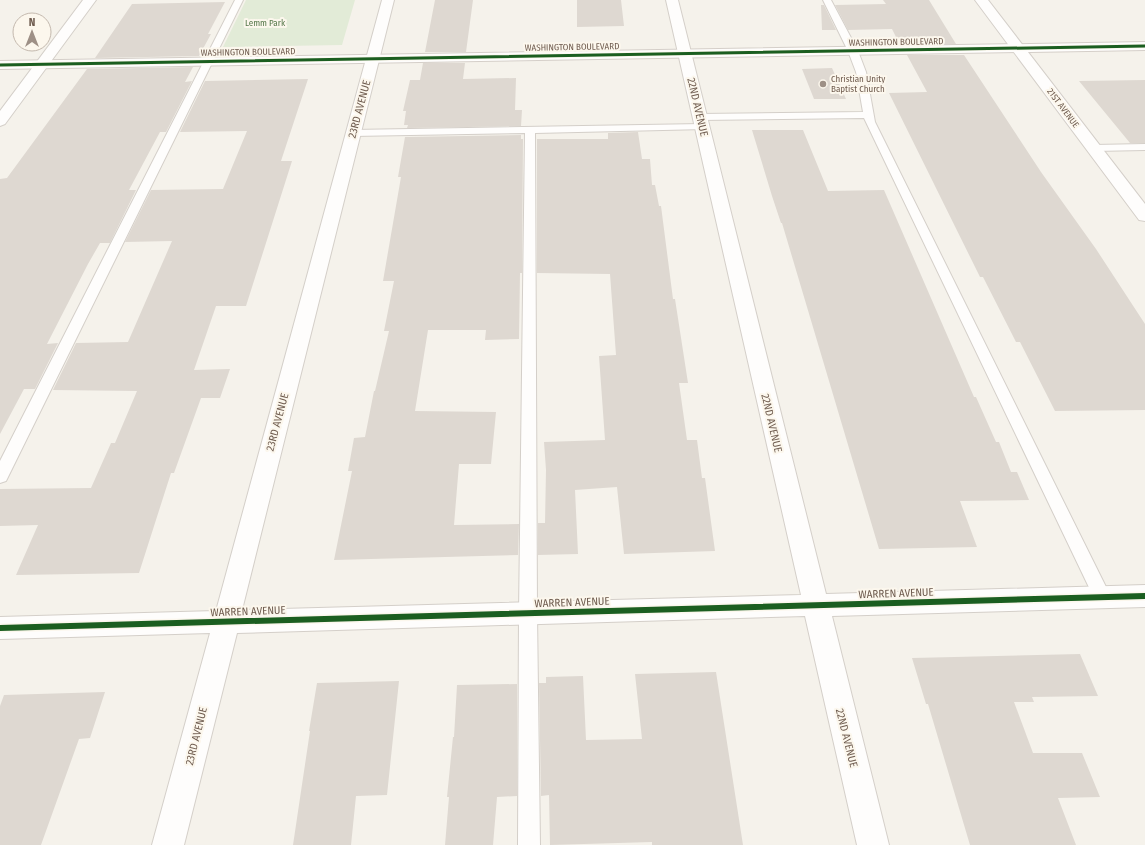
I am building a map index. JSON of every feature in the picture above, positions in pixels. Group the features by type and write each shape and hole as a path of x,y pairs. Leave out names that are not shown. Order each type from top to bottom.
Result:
{"street":[{"path":"0,121 90,0"},
{"name":"23RD AVENUE","path":"168,845 388,0"},
{"name":"22ND AVENUE","path":"672,0 873,845"},
{"name":"21ST AVENUE","path":"981,0 1145,216"},
{"name":"WASHINGTON BOULEVARD","path":"0,65 1145,46"},
{"name":"WARREN AVENUE","path":"0,628 1145,596"}],"lane":[{"path":"0,477 238,0"},
{"path":"827,0 853,51 861,72 869,115 874,129 1102,597"},
{"path":"353,133 530,130 869,115"},
{"path":"530,130 528,613 530,845"},
{"path":"1094,148 1145,147"}],"green space":[{"name":"Lemm Park","path":"246,0 355,0 342,45 223,47"}],"building":[{"path":"435,0 473,0 466,52 425,52"},
{"path":"577,0 621,0 624,26 577,27"},
{"path":"883,0 929,0 956,44 900,45 892,29 848,30 835,5 886,4"},
{"path":"225,2 208,34 211,34 199,56 95,58 132,4"},
{"path":"821,5 824,5 836,30 822,30"},
{"path":"907,55 964,55 1041,172 1096,249 1145,324 1145,410 1055,411 1020,342 1016,342 983,277 980,277 889,93 927,92"},
{"path":"423,63 465,63 463,79 516,78 515,110 522,110 521,126 407,128 408,125 404,125 406,111 403,111 410,80 420,80"},
{"path":"193,67 185,82 192,81 166,132 160,132 129,190 136,190 110,243 100,243 47,344 58,343 35,389 24,389 0,434 0,179 7,178 87,69"},
{"name":"Christian Unity Baptist Church","path":"832,68 846,99 814,99 802,69"},
{"path":"308,79 281,161 292,161 246,306 216,306 194,370 230,369 220,398 201,398 174,473 171,473 139,573 16,575 38,525 0,526 0,489 91,488 111,443 115,443 137,391 53,390 76,343 128,342 172,241 125,242 151,190 223,189 247,131 180,132 205,81"},
{"path":"1145,80 1145,143 1130,143 1079,81"},
{"path":"752,130 803,130 828,191 884,190 974,397 976,397 996,442 999,442 1011,472 1017,472 1029,500 960,501 977,547 879,549 782,223 772,196"},
{"path":"638,132 642,159 650,159 652,185 655,185 659,206 661,206 673,299 675,299 688,383 679,383 687,440 697,440 702,478 705,478 715,551 624,554 617,487 575,490 578,554 538,555 538,523 545,523 546,470 544,442 605,440 599,356 616,355 610,274 537,273 537,139 608,139 608,133"},
{"path":"521,135 521,139 523,139 522,273 520,273 519,339 485,340 486,330 428,330 415,411 496,412 491,464 459,464 454,525 519,524 518,555 334,560 352,471 348,471 354,438 365,437 374,391 389,331 384,331 394,281 383,281 401,177 398,177 405,137"},
{"path":"1080,654 1098,696 1032,697 1034,702 1014,702 1033,753 1082,753 1100,797 1058,798 1076,845 970,845 928,704 926,704 912,658"},
{"path":"716,672 743,845 652,845 652,842 550,845 549,795 541,796 539,683 546,683 546,677 583,676 586,740 642,739 635,674"},
{"path":"399,681 387,795 356,796 351,845 293,845 317,683"},
{"path":"517,684 517,796 497,797 493,845 445,845 449,797 447,797 454,737 457,685"},
{"path":"105,692 90,738 79,739 41,845 0,845 0,706 4,695"}],"cycle path":[{"path":"0,65 1145,46"},
{"path":"0,628 1145,596"}],"place":[{"name":"Christian Unity Baptist Church","path":"823,84"}]}
